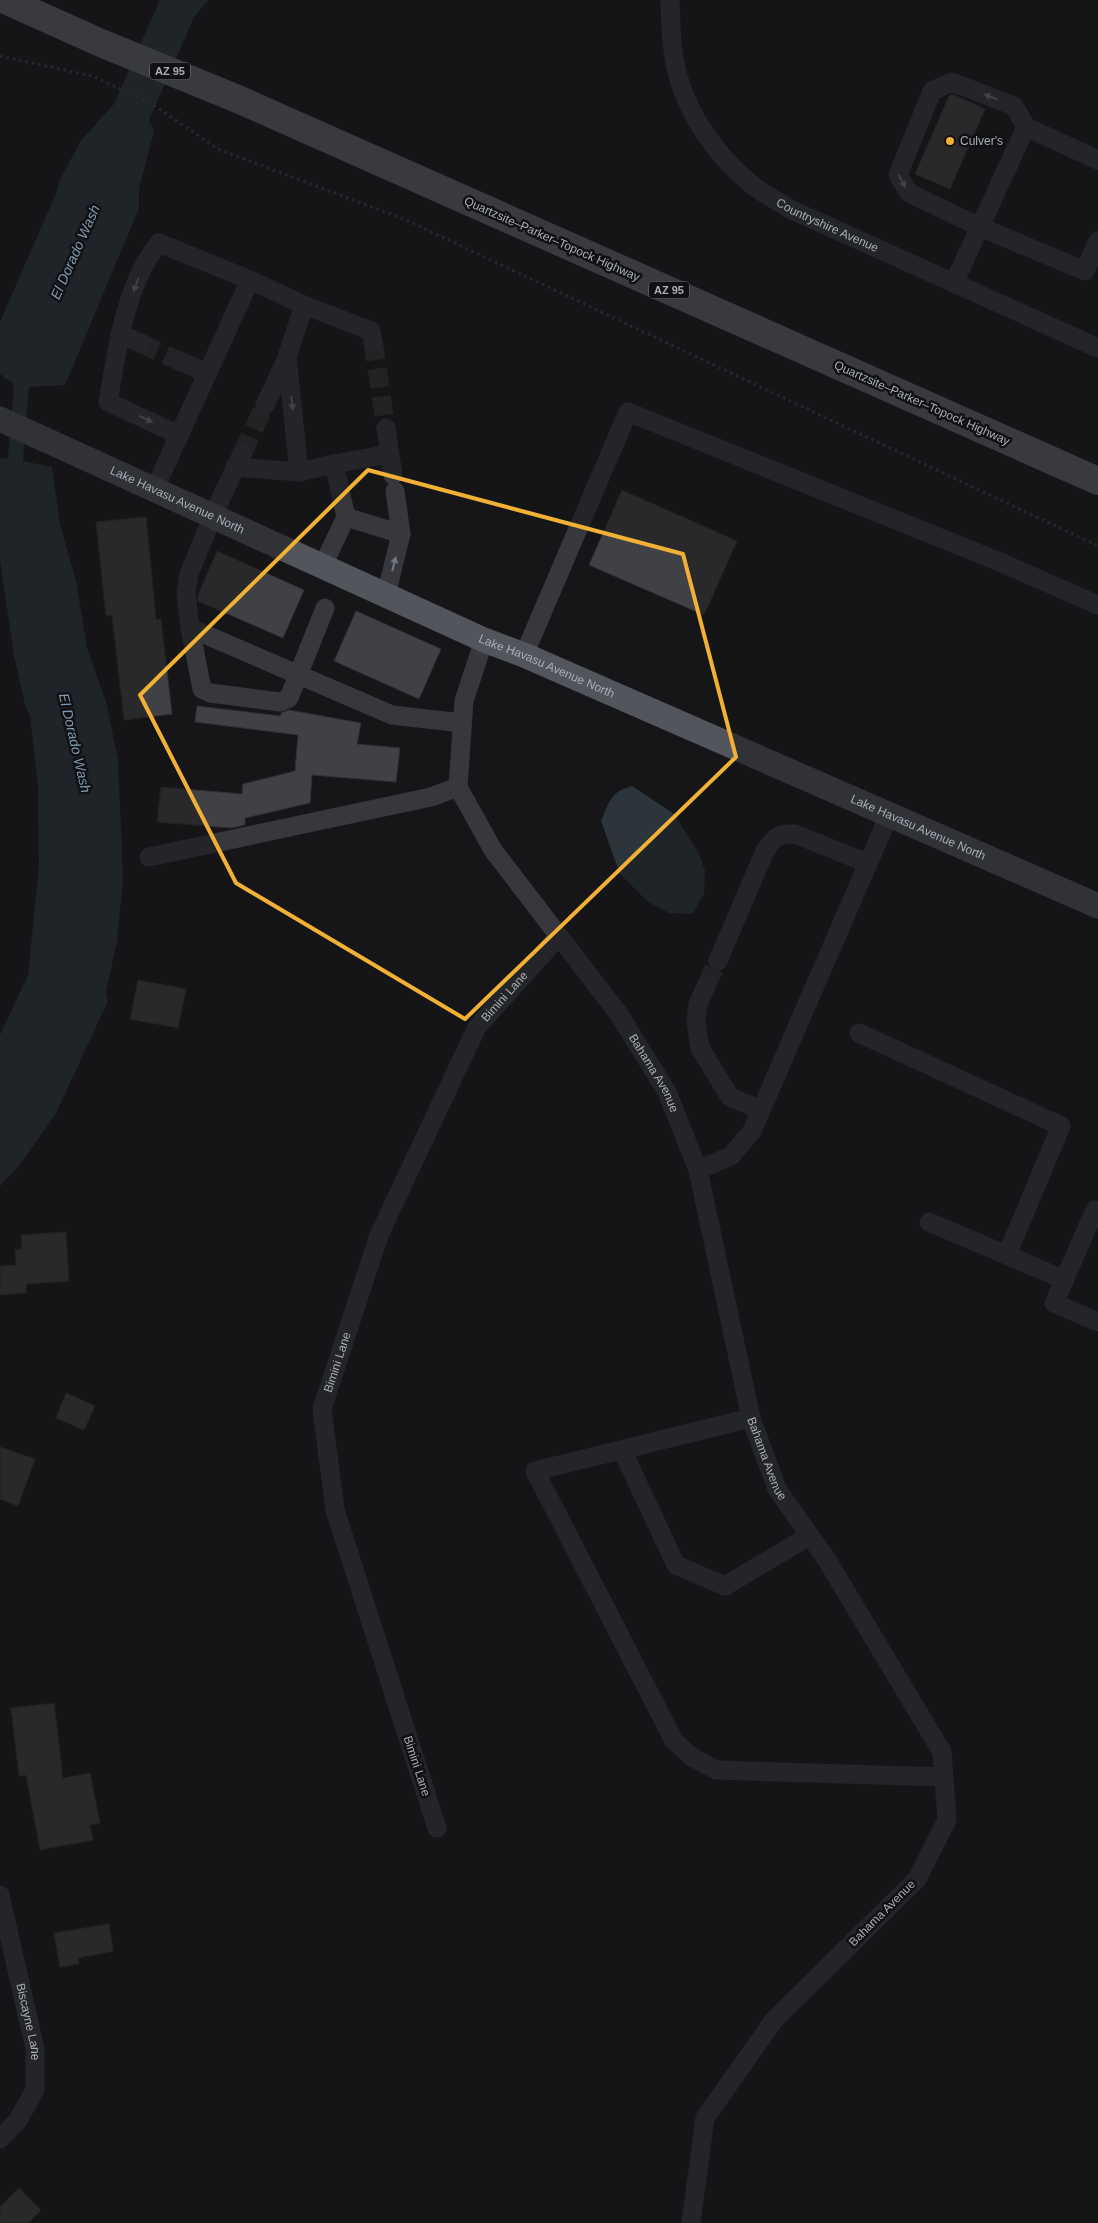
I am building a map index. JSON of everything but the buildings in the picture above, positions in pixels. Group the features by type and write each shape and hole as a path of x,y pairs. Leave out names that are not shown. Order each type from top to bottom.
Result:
{"highway":[{"name":"Quartzsite–Parker–Topock Highway","path":"4,0 101,43 249,104 1098,481"}],"main road":[{"name":"Lake Havasu Avenue North","path":"0,418 484,640 524,655 1098,906"}],"street":[{"name":"Countryshire Avenue","path":"670,0 672,41 678,77 691,109 716,150 750,184 792,210 1098,348"},
{"path":"1098,160 1026,127 1014,106 952,82 932,91 898,175 909,193 980,227 1085,271 1098,241"},
{"path":"954,283 1026,127"},
{"path":"179,435 108,402 121,325 147,258 159,243 250,280 304,305 371,331 373,341"},
{"path":"155,488 250,280"},
{"path":"264,405 287,357 304,305"},
{"path":"120,334 140,343"},
{"path":"287,357 299,472"},
{"path":"182,362 207,373"},
{"path":"524,655 628,412 1000,562 1098,605"},
{"path":"386,428 401,534 386,595"},
{"path":"325,608 289,698 280,702 210,693 202,689 190,628 186,593 189,574 213,515 239,461 299,472 390,454"},
{"path":"323,565 346,517 334,464"},
{"path":"346,517 401,534"},
{"path":"190,628 392,715 462,723"},
{"path":"148,857 431,797 458,787 464,701 484,640"},
{"name":"Bahama Avenue","path":"458,787 493,850 618,1013 667,1092 698,1170 751,1418 777,1489 827,1560 942,1752 947,1820 917,1879 774,2020 706,2118 691,2223"},
{"path":"698,1170 731,1156 752,1131 889,815"},
{"path":"718,961 764,853 773,839 782,834 795,834 867,863"},
{"name":"Bimini Lane","path":"438,1828 335,1510 322,1409 379,1235 477,1027 559,936"},
{"path":"706,986 698,1004 696,1022 700,1048 730,1097 762,1110"},
{"path":"859,1033 1061,1126 1007,1255"},
{"path":"1098,1211 1095,1210 1054,1303 1098,1322"},
{"path":"929,1222 1065,1280"},
{"path":"751,1418 535,1471 674,1741 692,1757 716,1770 944,1777"},
{"path":"622,1450 676,1565 725,1586 809,1536"},
{"name":"Biscayne Lane","path":"0,1895 35,2049 35,2090 18,2120 0,2139"}],"path":[{"path":"0,56 92,76 152,104 218,149 406,220 1098,546"}],"highlighted area":[{"path":"368,470 683,554 736,757 465,1019 236,883 140,695"}],"water":[{"name":"El Dorado Wash","path":"160,0 208,0 194,17 149,120 154,131 139,188 139,208 65,385 29,387 23,461 52,467 60,525 76,581 87,648 106,702 118,760 123,879 117,940 106,992 108,1001 55,1115 18,1167 0,1186 0,1035 28,975 39,867 38,785 30,715 25,705 14,655 0,560 0,459 8,458 14,384 0,374 0,322 58,189 59,182 80,142 114,104"},
{"path":"632,786 674,814 699,854 705,871 704,894 692,914 669,913 648,902 620,874 601,821 615,794"}],"tunnel":[{"path":"373,341 386,428"},
{"path":"140,343 182,362"},
{"path":"242,454 265,405"},
{"path":"706,986 718,961"}],"place":[{"name":"Culver's","path":"950,141"}]}
